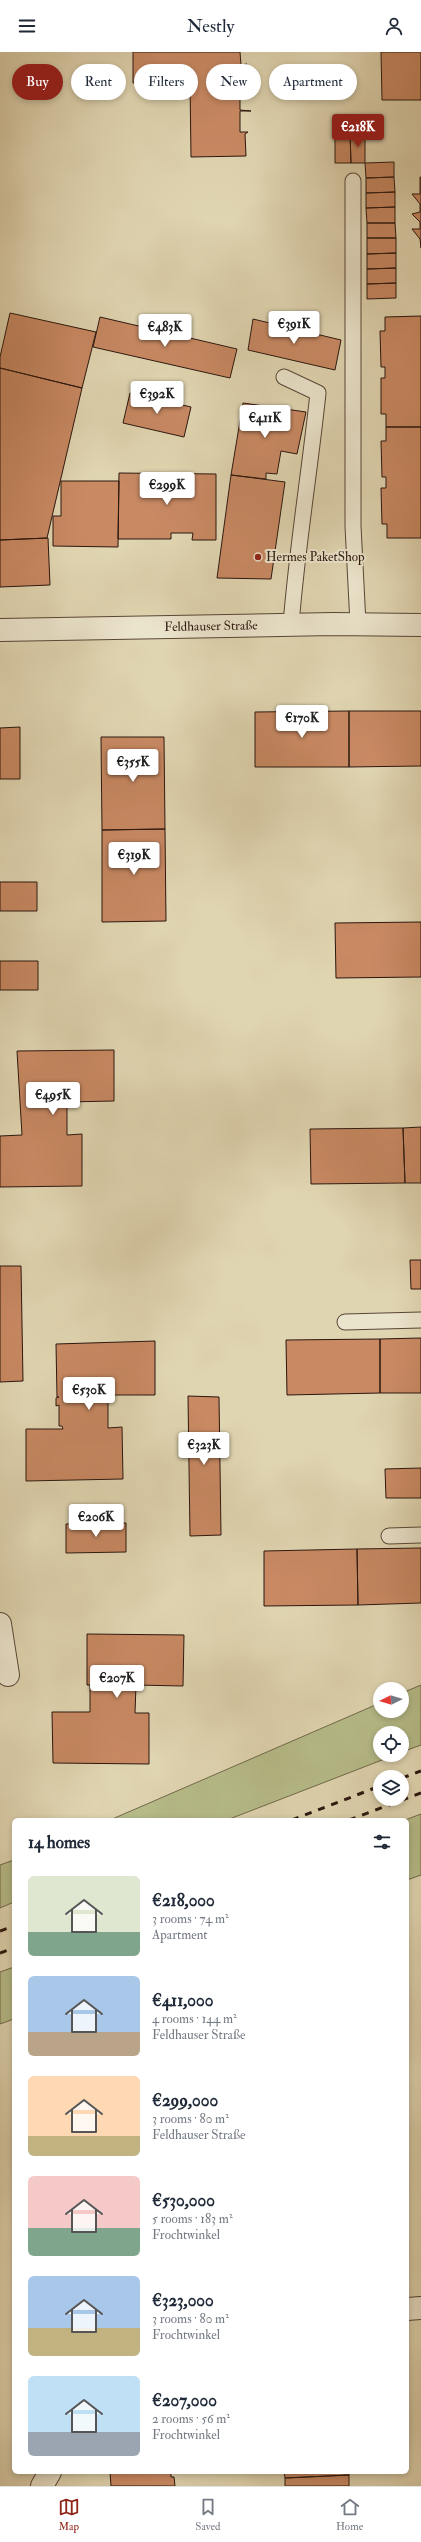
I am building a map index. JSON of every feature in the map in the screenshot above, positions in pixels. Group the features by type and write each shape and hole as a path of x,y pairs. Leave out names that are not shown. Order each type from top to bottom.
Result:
{"street":[{"name":"Feldhauser Straße","path":"0,630 358,624 421,625"},
{"path":"0,1624 8,1674"},
{"path":"409,2309 421,2308"},
{"path":"42,2486 49,2474"}],"lane":[{"path":"354,181 353,526 358,624"},
{"path":"284,377 318,393 296,566 291,625"},
{"path":"345,1322 421,1320"},
{"path":"389,1536 421,1535"}],"green space":[{"path":"421,1685 421,1745 409,1749 409,1726 373,1726 373,1762 377,1762 232,1818 115,1818 373,1706 373,1718 409,1718 409,1690"},
{"path":"421,1814 421,1875 409,1879 409,1818"},
{"path":"12,1861 12,1903 0,1908 0,1865"},
{"path":"12,1968 12,2020 0,2024 0,1972"}],"building":[{"path":"133,52 240,52 241,64 206,64 206,100 240,100 240,110 251,111 240,111 240,132 248,132 245,134 246,156 191,157 190,100 198,100 198,64 134,64 133,83"},
{"path":"381,52 421,52 421,100 382,100"},
{"path":"350,133 351,163 335,163 335,134"},
{"path":"350,133 365,133 365,163 351,163"},
{"path":"394,162 394,177 366,178 365,163"},
{"path":"394,177 395,192 366,193 366,178"},
{"path":"420,177 421,248 420,239 412,229 420,229 420,222 412,214 420,212 420,204 412,194 420,194"},
{"path":"395,192 395,207 366,208 366,193"},
{"path":"395,207 395,223 367,223 366,208"},
{"path":"367,223 395,223 396,238 367,238"},
{"path":"367,238 396,238 396,253 367,254"},
{"path":"396,253 396,268 367,269 367,254"},
{"path":"396,268 396,283 367,284 367,269"},
{"path":"396,283 396,298 367,299 367,284"},
{"path":"10,313 96,332 82,388 0,368 0,357"},
{"path":"421,316 421,427 386,427 386,414 381,414 381,378 385,378 385,367 381,367 380,331 385,331 385,317"},
{"path":"100,317 237,349 230,378 93,347"},
{"path":"253,319 341,340 335,370 248,350"},
{"path":"0,368 82,388 47,538 0,540"},
{"path":"130,393 191,407 184,437 123,423"},
{"path":"243,403 306,412 297,454 281,451 277,474 266,473 266,479 231,475"},
{"path":"386,427 421,427 421,538 387,538 387,524 382,524 381,488 386,488 386,477 382,477 381,441 386,441"},
{"path":"119,473 216,474 216,540 192,540 193,533 171,533 171,539 118,539"},
{"path":"231,475 285,482 271,579 217,578"},
{"path":"61,481 119,481 118,547 53,546 53,516 61,516"},
{"path":"48,538 50,585 0,587 0,540"},
{"path":"349,711 349,767 255,767 255,712"},
{"path":"349,711 421,711 421,766 349,767"},
{"path":"20,727 20,779 0,779 0,728"},
{"path":"101,737 164,737 165,829 102,830"},
{"path":"165,829 166,921 102,922 102,830"},
{"path":"0,882 37,882 37,911 0,911"},
{"path":"421,922 421,977 336,978 335,923"},
{"path":"0,961 38,961 38,990 0,990"},
{"path":"114,1050 114,1101 67,1102 67,1135 82,1134 82,1186 0,1187 0,1136 22,1135 17,1051"},
{"path":"421,1127 421,1183 405,1183 403,1128"},
{"path":"403,1128 405,1183 311,1184 310,1129"},
{"path":"410,1260 421,1260 421,1289 411,1289"},
{"path":"0,1266 21,1266 23,1381 0,1382"},
{"path":"421,1338 421,1393 380,1393 380,1339"},
{"path":"380,1339 380,1393 287,1395 286,1340"},
{"path":"155,1341 155,1395 108,1395 108,1428 122,1427 123,1479 26,1481 26,1429 63,1429 62,1426 59,1426 59,1405 56,1406 56,1398 59,1397 57,1397 56,1344"},
{"path":"188,1396 219,1397 221,1535 190,1536"},
{"path":"421,1468 421,1498 386,1498 385,1469"},
{"path":"126,1523 126,1552 66,1553 66,1524"},
{"path":"421,1548 421,1603 358,1605 357,1549"},
{"path":"357,1549 358,1605 264,1606 264,1551"},
{"path":"87,1634 184,1635 183,1686 136,1685 135,1713 149,1713 149,1764 53,1763 52,1712 90,1712 90,1685 87,1685"},
{"path":"110,2474 171,2474 171,2477 174,2477 175,2486 111,2486"},
{"path":"284,2474 349,2474 349,2475 285,2478"},
{"path":"349,2475 349,2486 285,2486 285,2478"}],"railway":[{"path":"409,1775 421,1771"},
{"path":"297,1818 373,1789"},
{"path":"354,1818 421,1793"},
{"path":"0,1931 12,1927"},
{"path":"0,1953 12,1949"}],"place":[{"name":"Hermes PaketShop","path":"258,557"}]}
